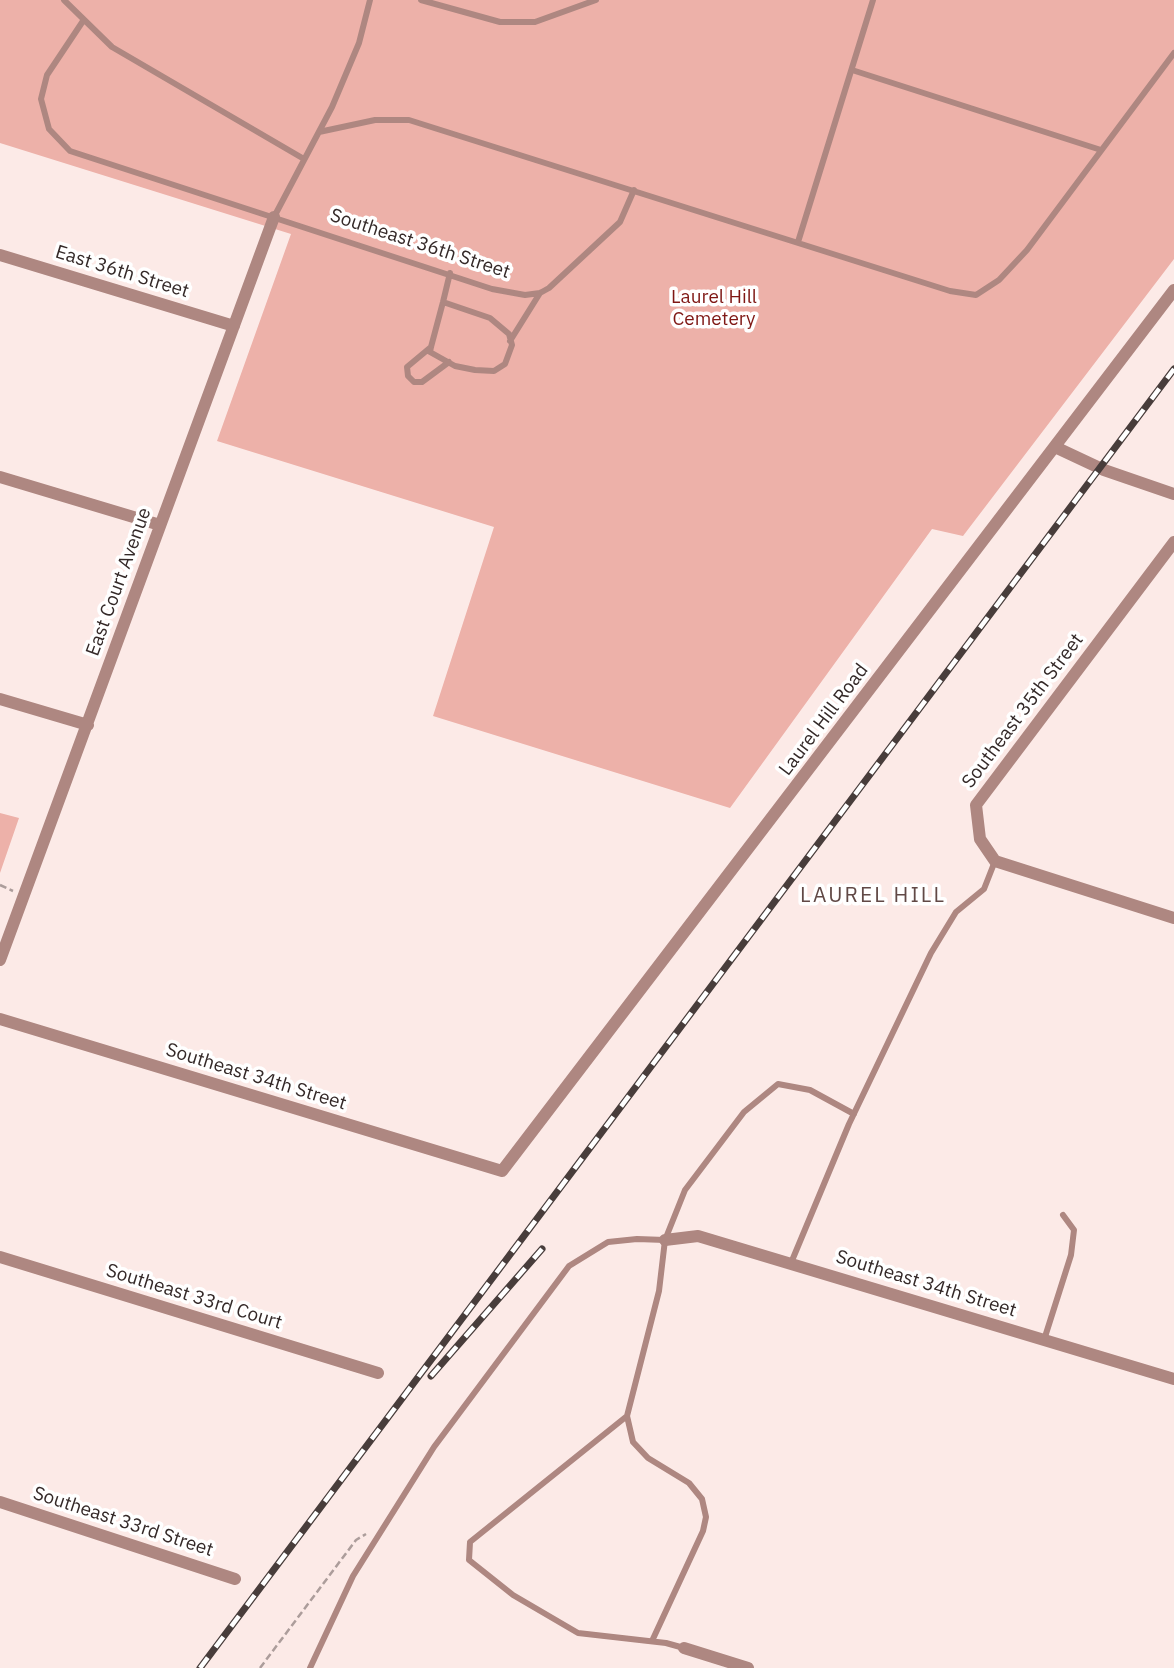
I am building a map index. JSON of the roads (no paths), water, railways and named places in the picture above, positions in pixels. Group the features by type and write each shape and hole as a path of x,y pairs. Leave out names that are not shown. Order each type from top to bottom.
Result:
{"street":[{"name":"East Court Avenue","path":"0,960 274,217"},
{"name":"East 36th Street","path":"0,255 234,326"},
{"name":"Laurel Hill Road","path":"502,1171 1174,290"},
{"path":"1055,447 1109,472 1174,494"},
{"path":"0,477 160,525"},
{"name":"Southeast 35th Street","path":"995,860 980,839 976,805 1174,542"},
{"path":"0,699 88,725"},
{"path":"995,860 1174,918"},
{"name":"Southeast 34th Street","path":"0,1018 502,1171"},
{"name":"Southeast 34th Street","path":"665,1240 698,1236 1174,1378"},
{"name":"Southeast 33rd Court","path":"0,1257 378,1373"},
{"name":"Southeast 33rd Street","path":"0,1502 235,1579"},
{"path":"684,1648 748,1668"}],"lane":[{"path":"64,0 112,47 304,159"},
{"path":"274,217 319,132 359,43 370,0"},
{"path":"421,0 500,22 535,22 596,0"},
{"path":"798,242 873,0"},
{"name":"Southeast 36th Street","path":"83,21 47,75 41,100 42,112 56,140 71,151 510,294 540,293"},
{"path":"319,132 375,120 409,120 950,291 976,295 999,280 1027,250 1174,53"},
{"path":"852,70 1101,150"},
{"path":"510,341 540,293 620,222 634,190"},
{"path":"443,302 490,318 509,334 511,356 505,364 494,371 475,370 449,362 430,352 450,273"},
{"path":"431,347 407,367 408,376 414,382 422,382 449,362"},
{"path":"791,1264 854,1114 931,953 956,912 984,889 995,860"},
{"path":"652,1641 704,1531 706,1517 702,1499 689,1483 648,1458 633,1442 627,1416 659,1292 665,1240 685,1190 744,1112 778,1084 810,1090 854,1114"},
{"path":"1045,1340 1072,1255 1074,1230 1063,1215"},
{"path":"310,1668 353,1576 434,1447 569,1266 608,1242 665,1240"},
{"path":"627,1416 470,1542 469,1560 513,1595 578,1633 652,1641 684,1648"}],"railway":[{"path":"200,1668 1174,369"},
{"path":"431,1376 542,1249"}],"district":[{"name":"LAUREL HILL","path":"873,896"}],"park label":[{"name":"Laurel Hill Cemetery","path":"714,309"}]}
